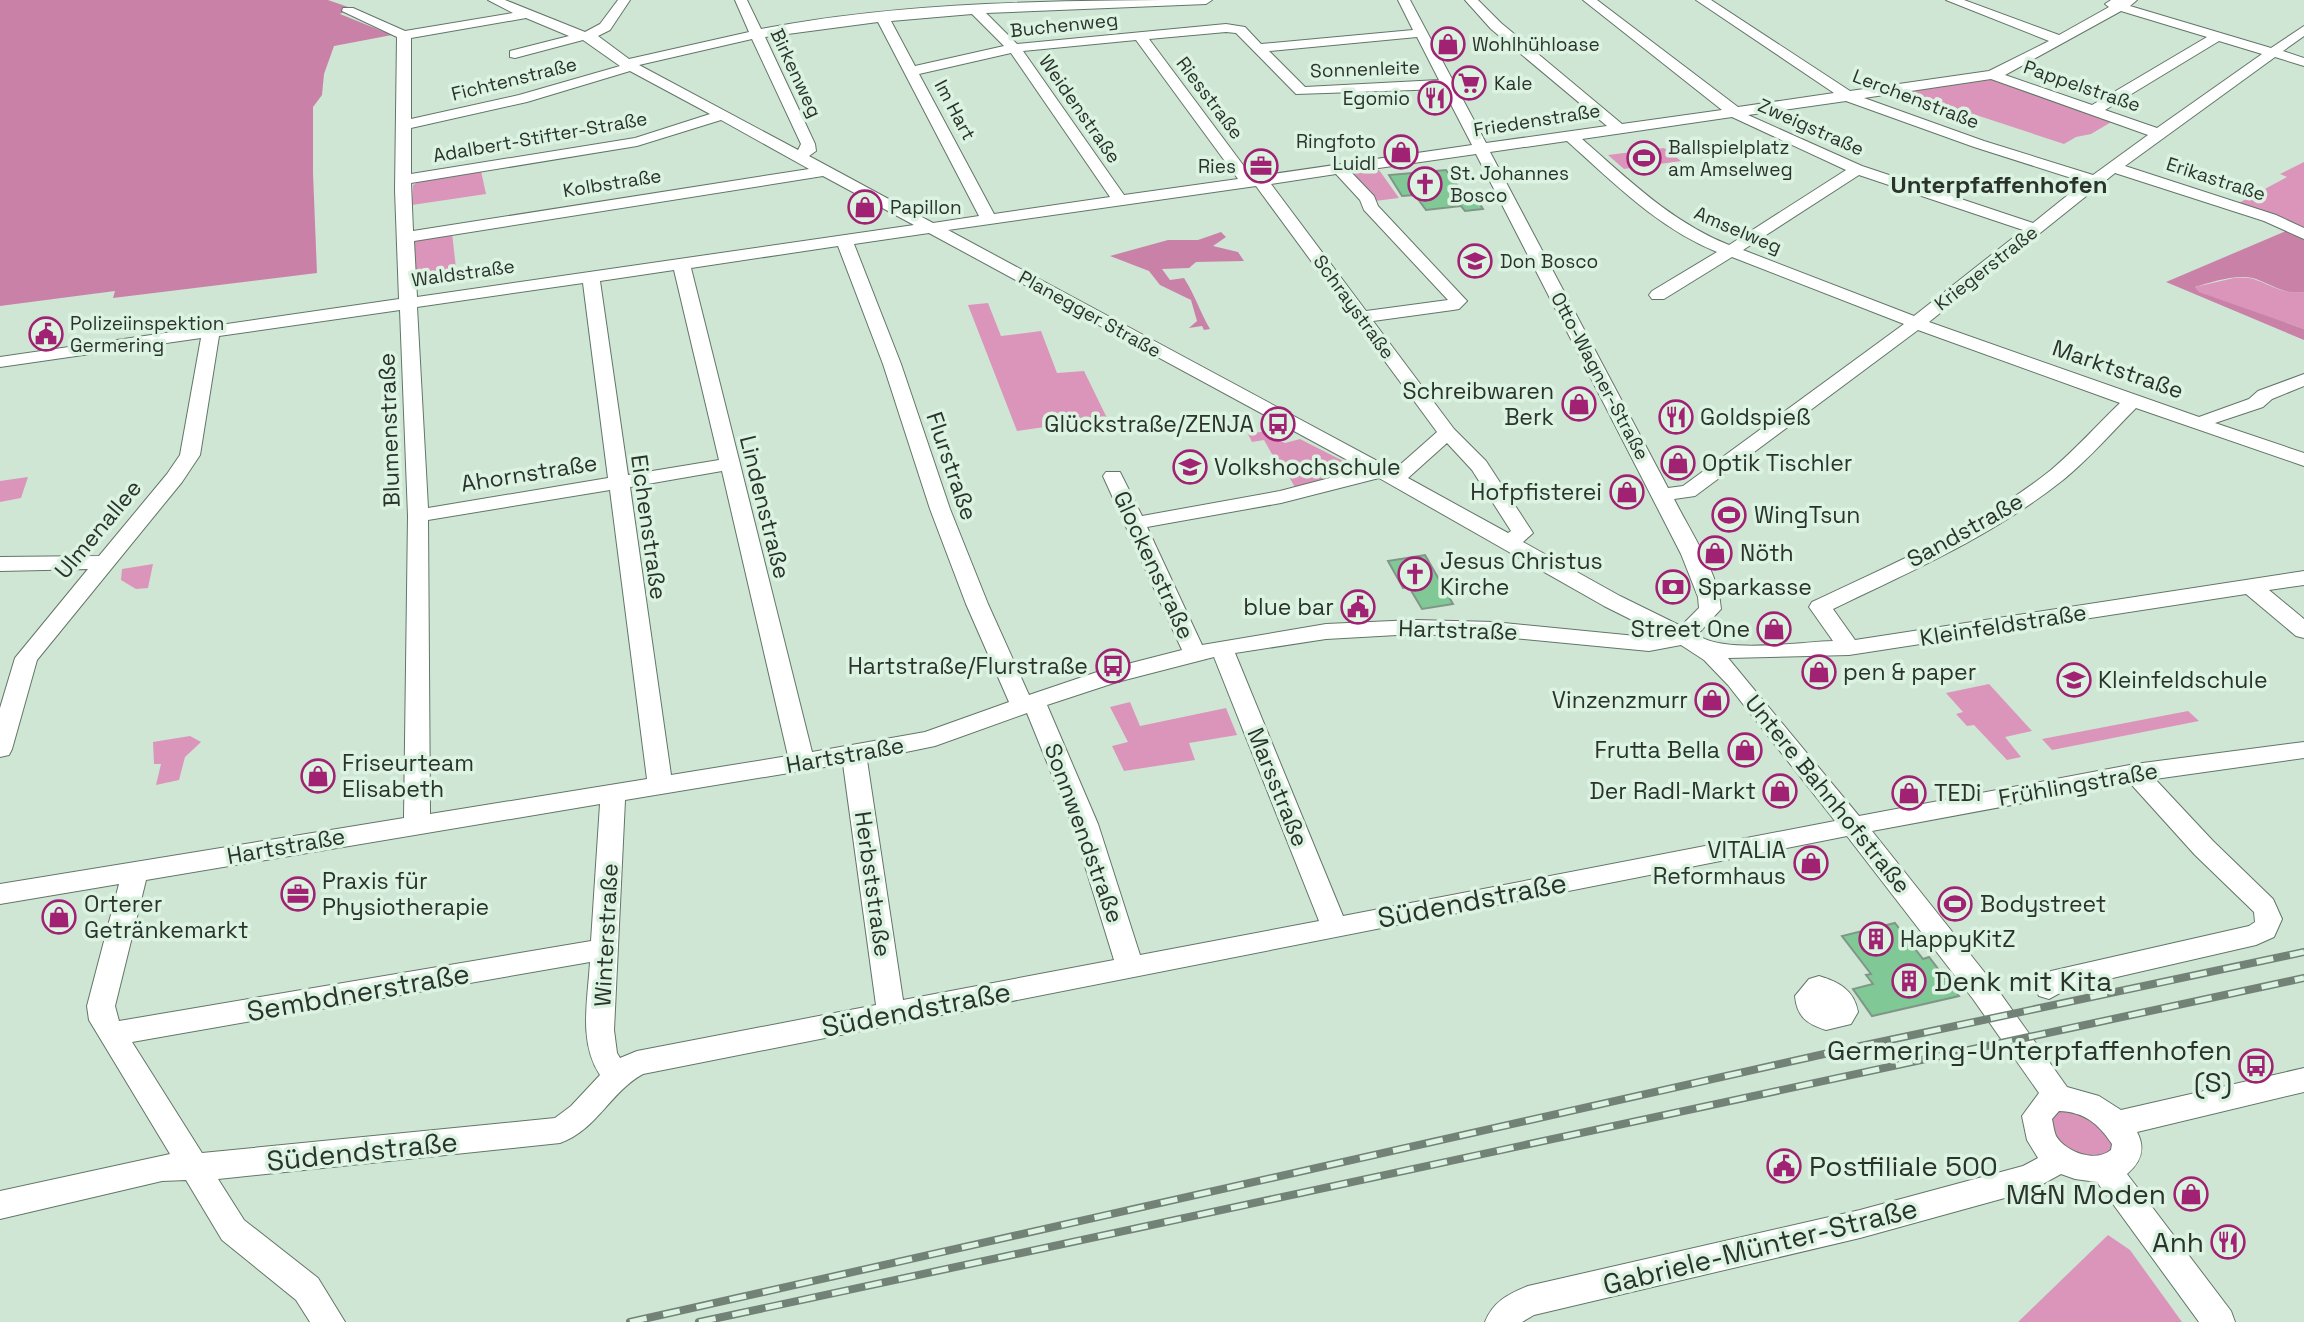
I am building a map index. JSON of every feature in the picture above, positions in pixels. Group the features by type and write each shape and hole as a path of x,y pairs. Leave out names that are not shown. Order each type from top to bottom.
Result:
{"street":[{"name":"Planegger Straße","path":"494,0 562,29 586,36 630,65 823,171 1692,642"},
{"path":"515,54 586,36 605,27 624,0"},
{"name":"Birkenweg","path":"741,0 808,144 808,151 797,156"},
{"name":"Fichtenstraße","path":"404,125 535,95 695,45 756,33 883,18 976,11 1206,0"},
{"name":"Otto-Wagner-Straße","path":"1404,0 1449,84 1479,148 1663,494 1709,597 1710,610 1692,642"},
{"path":"1471,0 1496,26 1617,127"},
{"name":"Zweigstraße","path":"1589,0 1732,111 1772,132 1857,169 2035,229"},
{"name":"Lerchenstraße","path":"1702,0 1846,95 1979,144 2095,181"},
{"path":"1952,0 2060,40"},
{"path":"2101,0 2125,4 2304,62"},
{"name":"Friedenstraße","path":"932,228 1342,170 1617,127 1992,75 2012,68 2125,4"},
{"path":"348,11 404,35 529,14"},
{"name":"Weidenstraße","path":"976,11 1014,48 1120,201"},
{"name":"Im Hart","path":"883,18 990,220"},
{"name":"Buchenweg","path":"912,71 1014,48 1236,28 1258,48"},
{"name":"Kriegerstraße","path":"1663,494 1688,492 1915,324 2113,167 2304,30"},
{"path":"1258,48 1422,33"},
{"name":"Blumenstraße","path":"404,35 404,180 418,516 417,824"},
{"name":"Riesstraße","path":"1140,36 1255,182"},
{"path":"2093,111 2218,36"},
{"name":"Sonnenleite","path":"1258,48 1301,91 1449,84"},
{"name":"Pappelstraße","path":"1992,75 2159,134"},
{"name":"Adalbert-Stifter-Straße","path":"404,180 637,142 723,115"},
{"name":"Amselweg","path":"1569,135 1670,223 1697,238 1915,324"},
{"name":"Erikastraße","path":"2113,167 2270,218 2304,234"},
{"path":"1658,295 1776,223 1857,169"},
{"path":"1342,170 1368,199 1370,207 1458,302 1453,305 1360,317"},
{"name":"Kolbstraße","path":"407,237 823,171"},
{"name":"Schraystraße","path":"1255,182 1523,533 1509,542"},
{"name":"Waldstraße","path":"0,362 932,228"},
{"name":"Flurstraße","path":"844,240 892,364 957,554 1028,703"},
{"name":"Lindenstraße","path":"681,263 802,762"},
{"name":"Eichenstraße","path":"592,276 660,784"},
{"name":"Marktstraße","path":"1915,324 2304,460"},
{"name":"Ulmenallee","path":"0,749 26,659 175,478 190,455 211,332"},
{"path":"2202,424 2209,418 2256,403 2265,395 2304,380"},
{"name":"Sandstraße","path":"1849,648 1820,607 1983,524 2040,488 2085,449 2134,400"},
{"path":"1136,523 1388,475 1450,435"},
{"name":"Ahornstraße","path":"418,516 730,464"},
{"name":"Glockenstraße","path":"1113,476 1195,654"},
{"path":"0,564 104,562"},
{"name":"Kleinfeldstraße","path":"1692,642 1738,652 1849,648 2304,578"},
{"path":"2252,587 2304,631"},
{"name":"Hartstraße","path":"0,894 926,740 1109,677 1222,648 1319,632 1412,627 1500,629 1637,642 1692,642"},
{"name":"Untere Bahnhofstraße","path":"1692,642 1736,680 1997,1007 2059,1099"},
{"name":"Marsstraße","path":"1222,648 1334,926"},
{"name":"Sonnwendstraße","path":"1028,703 1085,824 1130,967"},
{"name":"Frühlingstraße","path":"1853,826 2135,773 2304,750"},
{"name":"Herbststraße","path":"854,754 891,1013"},
{"path":"2049,988 2061,979 2256,935 2269,924 2269,914 2264,906 2204,848 2135,773"},
{"name":"Winterstraße","path":"613,792 600,1030 603,1056 616,1075"},
{"name":"Südendstraße","path":"0,1205 162,1168 195,1168 560,1130 585,1113 616,1075 637,1063 1853,826"},
{"path":"135,872 101,1006 103,1020 233,1230 307,1289 329,1322"},
{"name":"Sembdnerstraße","path":"111,1034 604,949"},
{"path":"2089,955 2114,968"},
{"path":"2116,1124 2304,1080"},
{"path":"2059,1099 2070,1099 2095,1108 2116,1124 2126,1147 2124,1158 2117,1166 2106,1170 2081,1168 2057,1156 2046,1145 2036,1125 2041,1108 2059,1099"},
{"name":"Gabriele-Münter-Straße","path":"1501,1322 1512,1310 1528,1301 1860,1224 2029,1178 2048,1168 2057,1156"},
{"path":"2106,1170 2219,1322"}],"shaded area":[{"path":"0,0 328,0 351,8 340,14 392,35 334,46 324,74 322,95 313,107 317,273 113,298 115,291 0,306"},
{"path":"1987,79 2113,121 2091,134 2076,137 2064,144 1903,91"},
{"name":"Ballspielplatz am Amselweg","path":"1664,148 1681,161 1624,169 1608,155"},
{"path":"2304,162 2304,229 2237,204 2287,177 2280,174"},
{"path":"1379,170 1399,198 1375,201 1351,174"},
{"path":"481,171 486,194 412,205 413,185 422,180"},
{"path":"2286,231 2304,240 2304,292 2285,291 2249,277 2225,279 2195,287 2199,292 2304,329 2304,340 2166,282"},
{"path":"1221,232 1226,237 1213,246 1238,252 1244,261 1196,262 1189,268 1162,269 1170,280 1184,278 1210,329 1204,330 1202,326 1189,328 1197,321 1191,300 1160,285 1149,271 1110,256 1168,240 1198,240"},
{"path":"452,233 456,268 415,275 413,239"},
{"path":"2234,278 2251,278 2285,291 2304,292 2304,329 2198,292 2195,287"},
{"path":"988,303 1001,336 1041,331 1057,373 1084,371 1107,418 1017,431 968,305"},
{"path":"1283,428 1287,431 1276,436 1280,439 1278,440 1285,443 1300,439 1355,467 1354,471 1340,479 1296,489 1264,440 1252,442 1248,434"},
{"path":"28,477 21,498 0,502 0,481"},
{"path":"153,564 148,588 136,589 121,580 122,569"},
{"path":"1989,684 2032,731 2005,737 2021,757 2007,760 1974,725 1967,726 1956,714 1963,712 1946,693"},
{"path":"1130,702 1140,726 1226,708 1237,735 1189,743 1195,760 1124,771 1112,746 1128,742 1110,707"},
{"path":"2188,711 2199,721 2052,750 2042,739"},
{"path":"190,736 201,742 185,757 179,780 156,785 161,764 154,764 153,742"},
{"path":"2077,1108 2114,1137 2111,1157 2070,1157 2046,1122 2053,1111"},
{"path":"2108,1235 2130,1250 2182,1322 2018,1322"}],"building":[{"path":"1446,170 1467,197 1474,196 1483,209 1465,211 1461,206 1426,210 1415,195 1402,196 1389,175"},
{"name":"Jesus Christus Kirche","path":"1425,555 1453,604 1422,609 1409,587 1403,588 1388,561"},
{"path":"1895,923 1923,959 1929,957 1959,996 1872,1016 1853,989 1873,984 1866,975 1871,974 1842,936"}],"railway":[{"path":"630,1322 1842,1050 2304,952"},
{"path":"699,1322 2304,978"}],"place":[{"name":"Wohlhühloase","path":"1448,44"},
{"name":"Kale","path":"1469,83"},
{"name":"Egomio","path":"1435,98"},
{"name":"Ringfoto Luidl","path":"1401,152"},
{"name":"Ballspielplatz am Amselweg","path":"1644,158"},
{"name":"Ries","path":"1261,166"},
{"name":"St. Johannes Bosco","path":"1425,184"},
{"name":"Papillon","path":"865,207"},
{"name":"Don Bosco","path":"1475,261"},
{"name":"Polizeiinspektion Germering","path":"46,334"},
{"name":"Schreibwaren Berk","path":"1579,404"},
{"name":"Goldspieß","path":"1676,417"},
{"name":"Glückstraße/ZENJA","path":"1278,424"},
{"name":"Optik Tischler","path":"1678,463"},
{"name":"Volkshochschule","path":"1190,467"},
{"name":"Hofpfisterei","path":"1627,492"},
{"name":"WingTsun","path":"1729,515"},
{"name":"Nöth","path":"1715,553"},
{"name":"Jesus Christus Kirche","path":"1415,574"},
{"name":"Sparkasse","path":"1673,587"},
{"name":"blue bar","path":"1358,607"},
{"name":"Street One","path":"1774,629"},
{"name":"Hartstraße/Flurstraße","path":"1113,666"},
{"name":"pen & paper","path":"1819,672"},
{"name":"Kleinfeldschule","path":"2074,680"},
{"name":"Vinzenzmurr","path":"1712,700"},
{"name":"Frutta Bella","path":"1745,750"},
{"name":"Friseurteam Elisabeth","path":"318,776"},
{"name":"Der Radl-Markt","path":"1780,791"},
{"name":"TEDi","path":"1909,793"},
{"name":"VITALIA Reformhaus","path":"1811,863"},
{"name":"Praxis für Physiotherapie","path":"298,894"},
{"name":"Bodystreet","path":"1955,904"},
{"name":"Orterer Getränkemarkt","path":"59,917"},
{"name":"HappyKitZ","path":"1876,939"},
{"name":"Denk mit Kita","path":"1909,981"},
{"name":"Germering-Unterpfaffenhofen (S)","path":"2256,1066"},
{"name":"Postfiliale 500","path":"1784,1166"},
{"name":"M&N Moden","path":"2191,1194"},
{"name":"Anh","path":"2228,1242"}],"district":[{"name":"Unterpfaffenhofen","path":"1999,184"}]}
